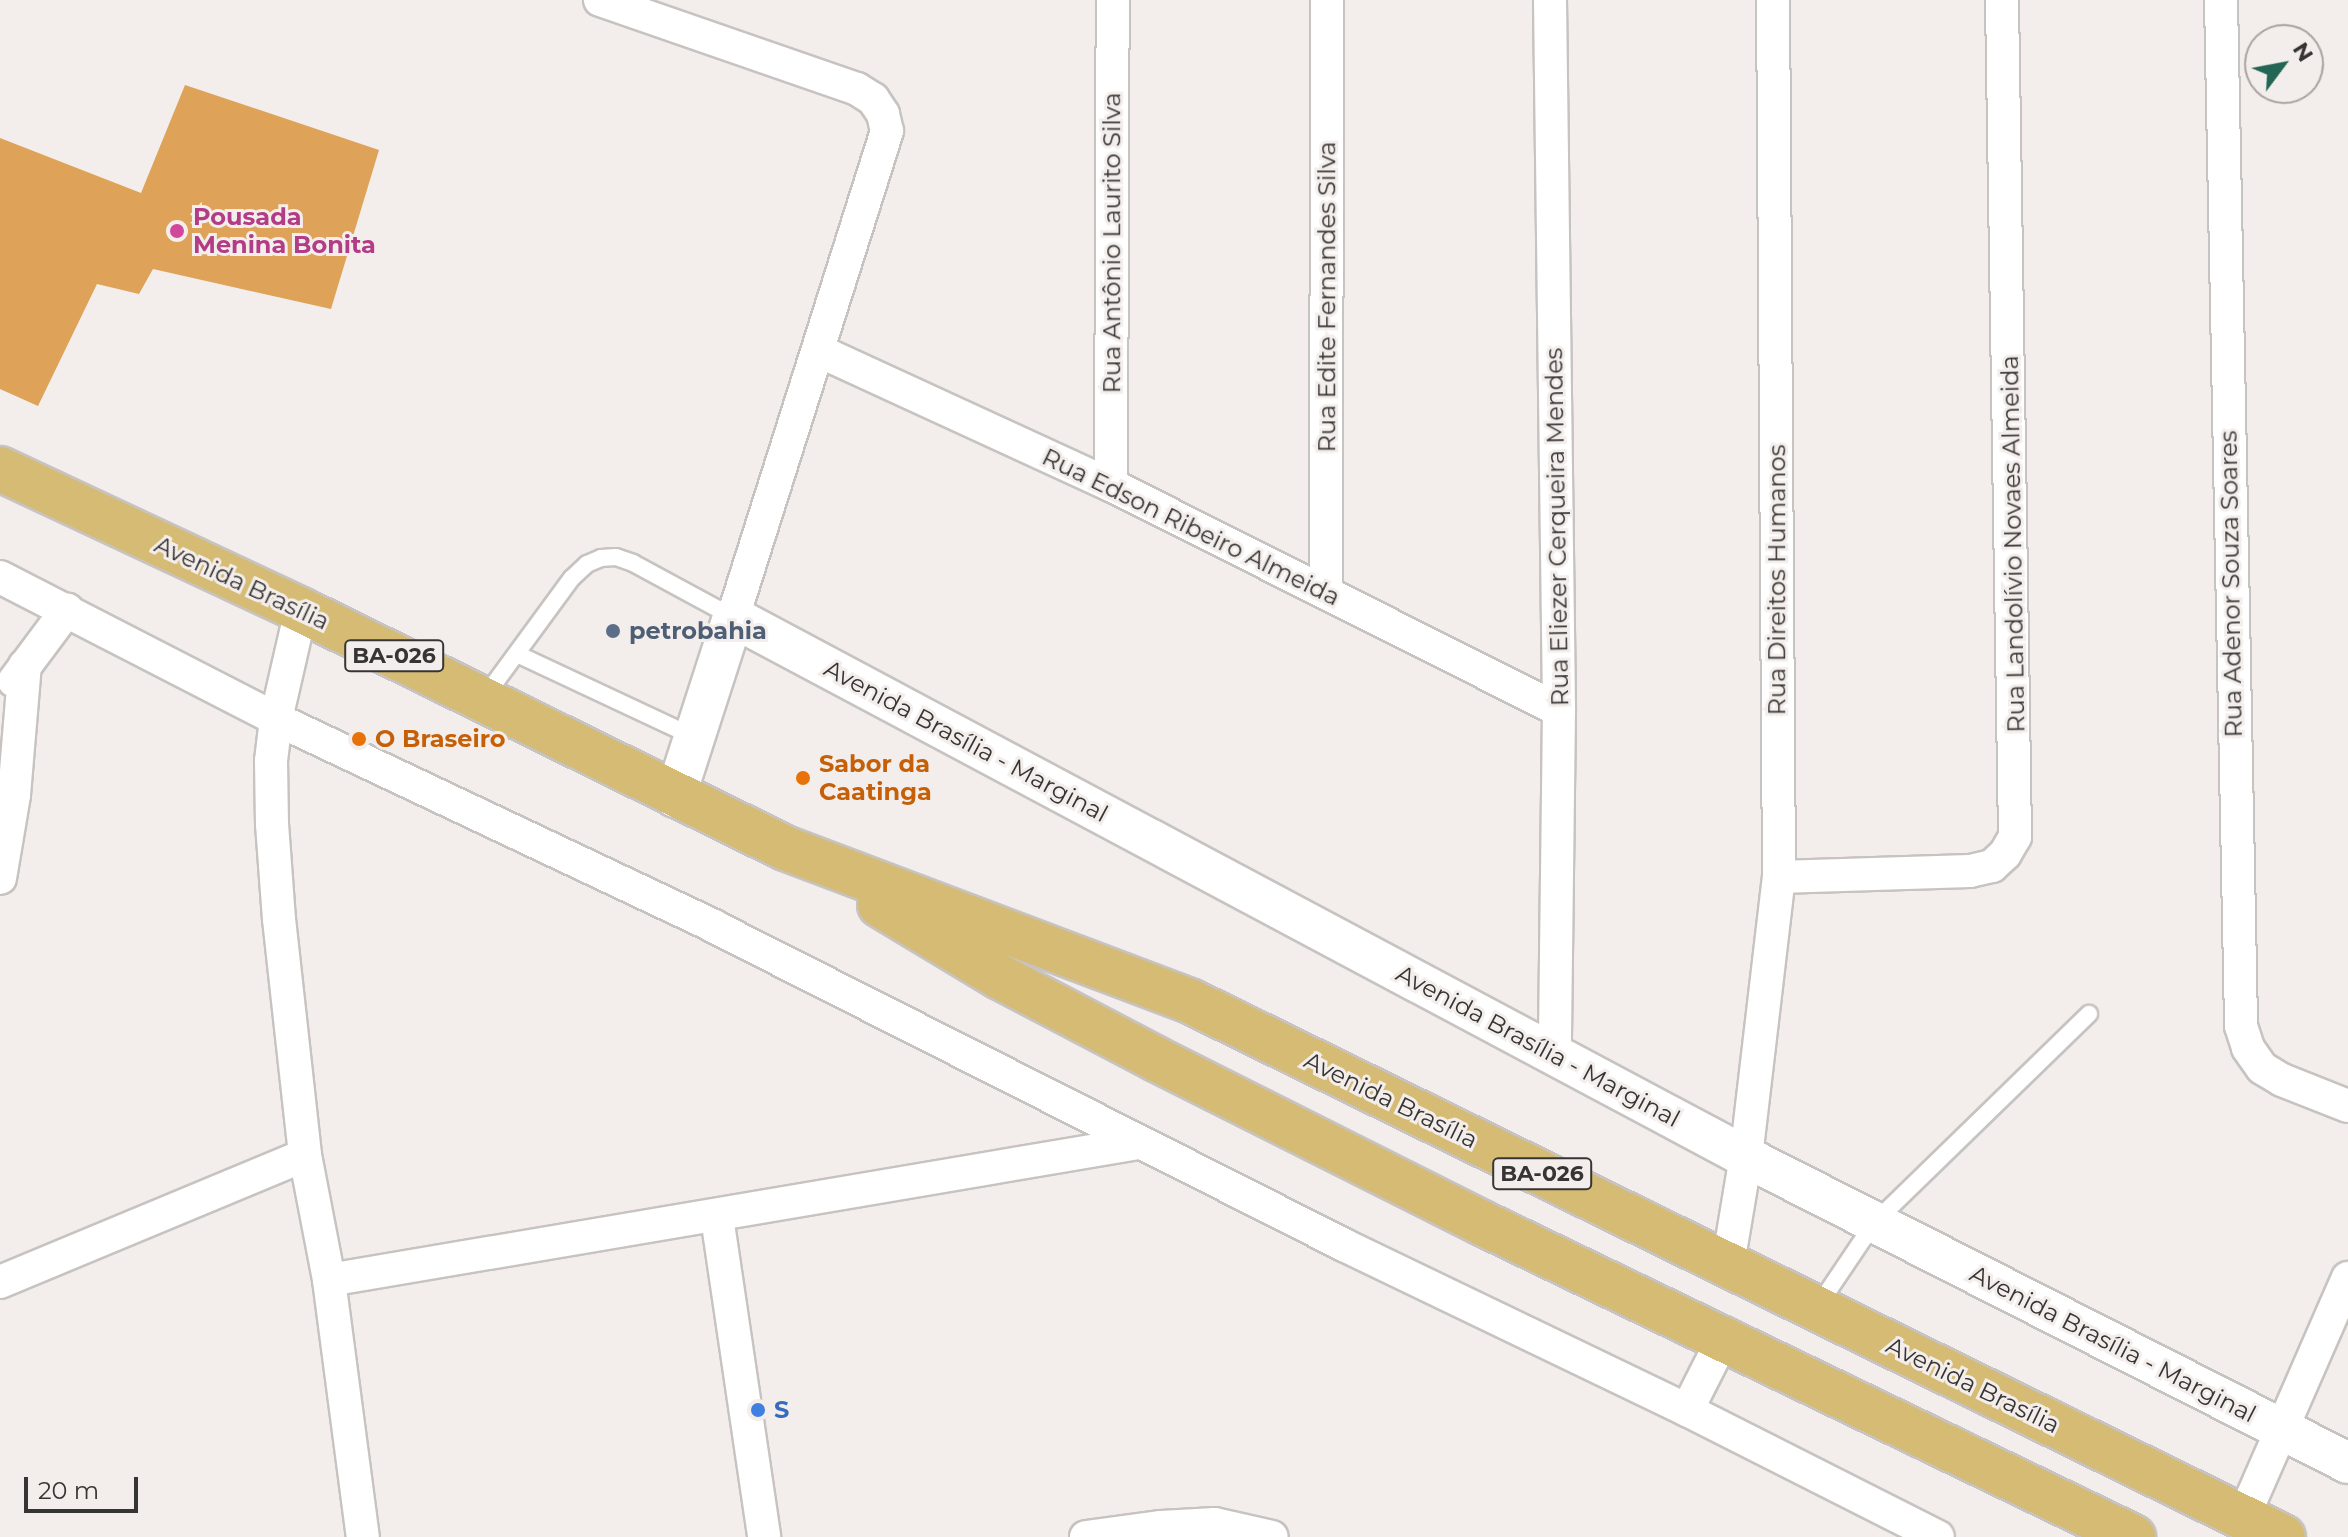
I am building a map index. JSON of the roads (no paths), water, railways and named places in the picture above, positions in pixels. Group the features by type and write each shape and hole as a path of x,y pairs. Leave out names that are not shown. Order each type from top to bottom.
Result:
{"main road":[{"name":"Avenida Brasília","path":"0,469 301,610 675,797 785,848 1192,1002 2283,1537"},
{"name":"Avenida Brasília","path":"785,848 1000,977 1482,1223 2133,1537"},
{"path":"1482,1223 1509,1158"}],"street":[{"path":"600,0 857,89 873,99 883,114 887,131 675,797"},
{"name":"Rua Antônio Laurito Silva","path":"1111,485 1113,0"},
{"name":"Rua Edite Fernandes Silva","path":"1326,593 1327,0"},
{"name":"Rua Eliezer Cerqueira Mendes","path":"1550,0 1559,710 1555,1055"},
{"name":"Rua Direitos Humanos","path":"1728,1264 1746,1157 1779,877 1773,0"},
{"name":"Rua Landolívio Novaes Almeida","path":"1779,877 1970,871 1992,866 2005,854 2015,837 2002,0"},
{"name":"Rua Adenor Souza Soares","path":"2221,0 2241,1026 2248,1048 2262,1068 2282,1080 2348,1106"},
{"name":"Rua Edson Ribeiro Almeida","path":"819,351 1111,485 1559,710"},
{"path":"0,577 276,719 713,926 1138,1143 1687,1410 1938,1537"},
{"path":"0,699 67,610"},
{"path":"301,610 276,719 271,761 273,839 305,1155 329,1280 363,1537"},
{"name":"Avenida Brasília - Marginal","path":"733,617 1746,1157 2348,1463"},
{"path":"0,878 14,795 25,665"},
{"path":"329,1280 717,1217 1055,1154 1138,1143"},
{"path":"0,1282 305,1155"},
{"path":"717,1217 764,1537"},
{"path":"2243,1518 2348,1278"},
{"path":"1687,1410 1723,1339"},
{"path":"1086,1537 1161,1527 1215,1524 1272,1537"}],"lane":[{"path":"482,700 572,578 587,564 601,558 616,557 633,563 733,617"},
{"path":"517,654 694,737"},
{"path":"1817,1307 1874,1223 2089,1014"}],"place":[{"name":"Pousada Menina Bonita","path":"177,231"},
{"name":"petrobahia","path":"613,631"},
{"name":"O Braseiro","path":"359,739"},
{"name":"Sabor da Caatinga","path":"803,778"},
{"name":"S","path":"758,1410"}]}
